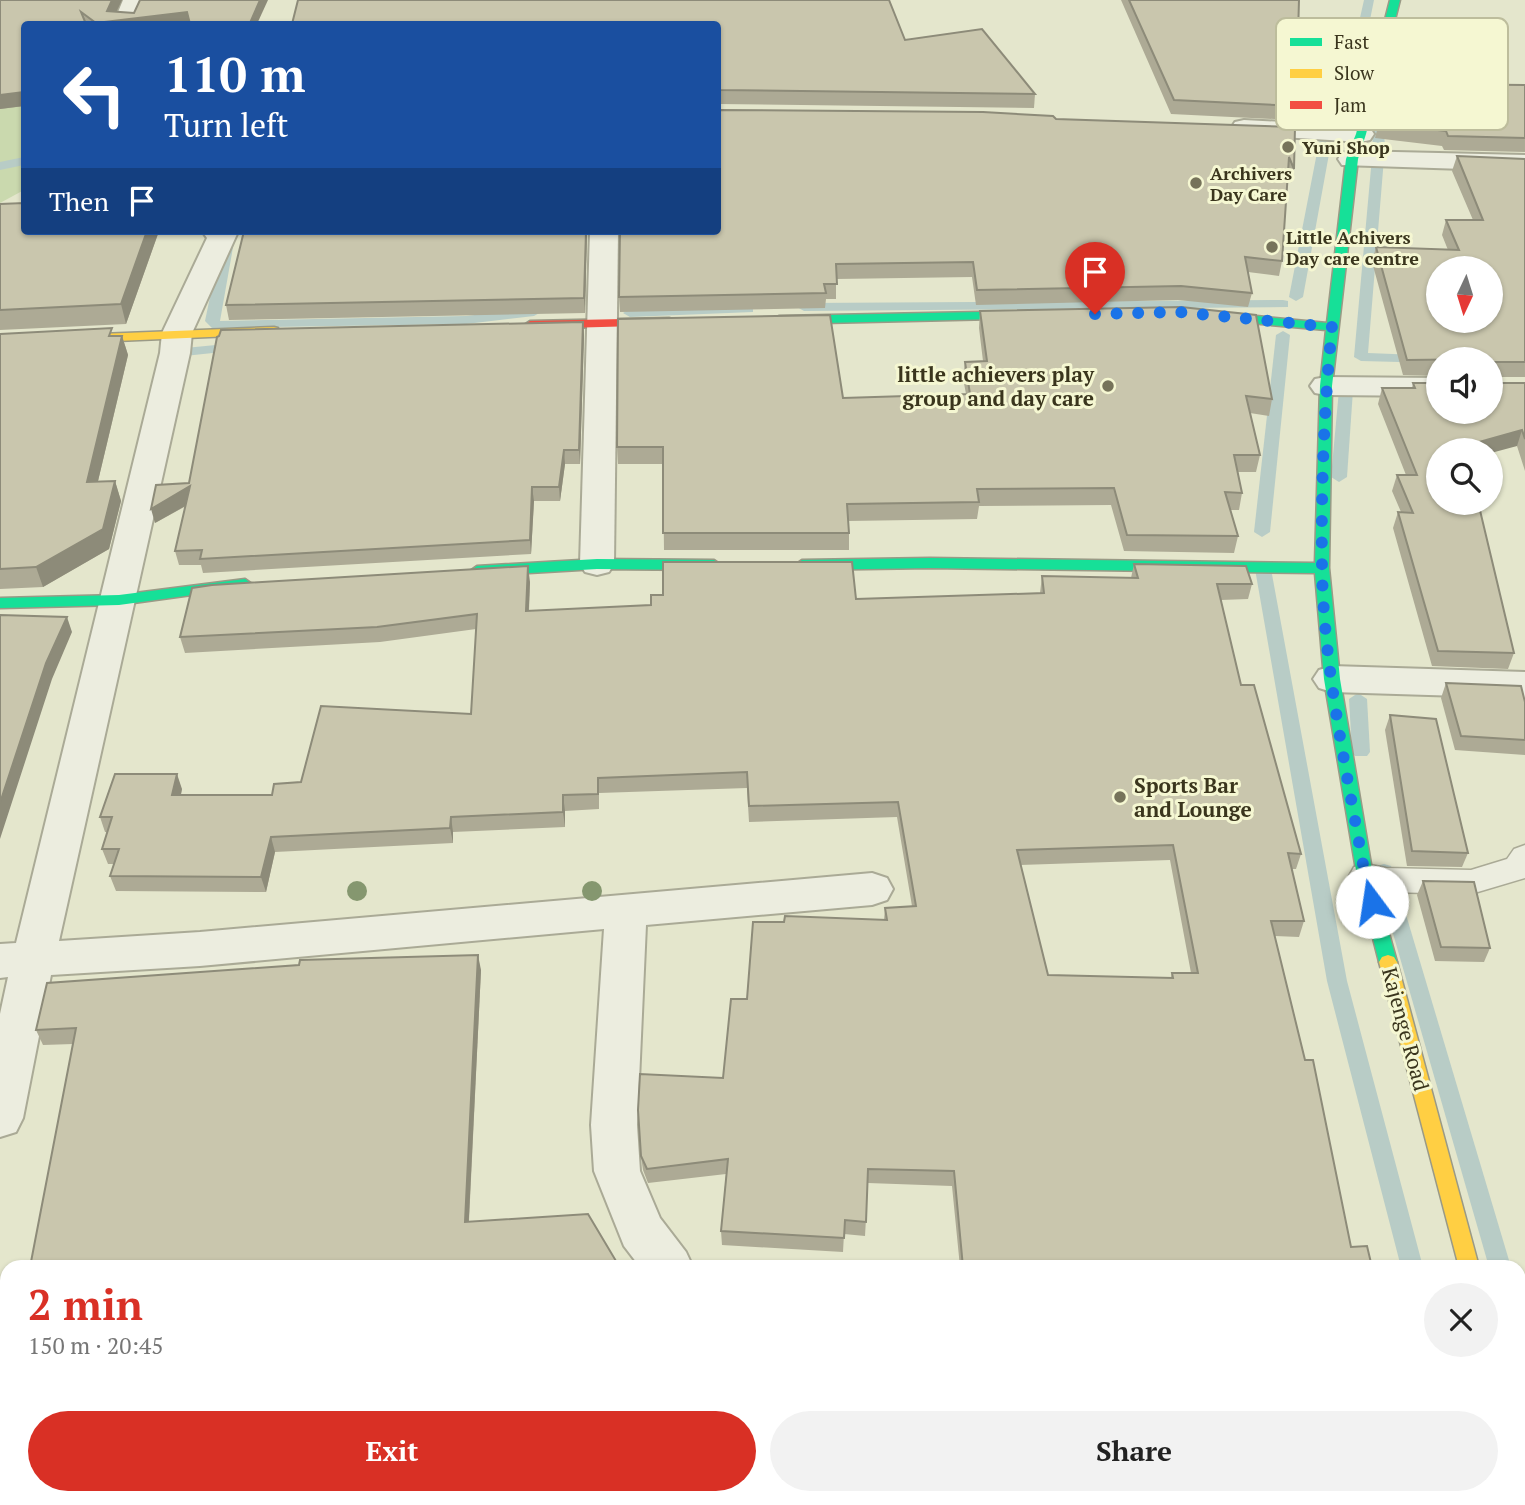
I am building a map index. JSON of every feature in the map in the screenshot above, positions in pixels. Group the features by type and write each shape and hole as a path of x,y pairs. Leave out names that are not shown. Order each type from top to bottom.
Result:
{"street":[{"path":"126,21 135,0"},
{"name":"Kajenge Road","path":"1390,18 1395,0"},
{"path":"1217,127 1356,147 1525,163"},
{"name":"Kajenge Road","path":"1361,130 1356,147 1326,386 1322,568 1332,679 1365,876 1467,1260"},
{"path":"0,1118 17,961 119,600 176,353 177,333 223,235"},
{"path":"597,564 604,235"},
{"path":"1190,313 1332,327"},
{"path":"765,320 1054,314"},
{"path":"518,325 683,322"},
{"path":"0,342 177,333 286,331"},
{"path":"1326,386 1426,387"},
{"path":"782,565 930,563 1322,568"},
{"path":"462,572 597,564 729,565"},
{"path":"0,603 119,600 257,583"},
{"path":"1332,679 1525,685"},
{"path":"17,961 872,889"},
{"path":"626,911 614,1125 617,1171 641,1231 664,1260"}],"lane":[{"path":"1365,876 1386,880 1471,882 1518,868 1525,857"}],"green space":[{"path":"21,80 21,192 0,203 0,90"}],"building":[{"path":"0,0 112,0 107,11 134,13 140,0 260,0 251,21 189,21 187,12 93,21 81,12 85,21 21,21 21,92 0,95"},
{"path":"298,0 889,0 905,40 982,29 1035,94 721,90 721,21 293,21"},
{"path":"1129,0 1299,0 1298,18 1276,18 1276,105 1174,100"},
{"path":"1508,85 1525,85 1525,138 1448,136 1446,131 1438,130 1508,130"},
{"path":"721,110 983,112 1053,116 1056,119 1276,126 1276,130 1295,130 1294,169 1289,157 1282,261 1245,257 1252,293 1181,286 977,290 973,262 836,264 837,284 824,284 826,293 619,297 620,235 721,235"},
{"path":"1457,156 1525,159 1525,362 1503,362 1503,347 1426,347 1426,360 1407,360 1376,247 1459,250 1446,220 1483,220"},
{"path":"21,203 21,235 146,235 121,304 0,310 0,204"},
{"path":"243,235 586,235 584,298 226,305"},
{"path":"1181,307 1256,315 1272,399 1246,396 1260,455 1234,455 1242,493 1225,492 1238,536 1127,535 1114,488 977,489 979,502 847,504 849,533 663,533 663,447 617,447 618,319 830,315 843,398 970,394 965,362 987,361 980,311"},
{"path":"583,322 579,450 564,450 559,487 532,487 530,540 200,559 202,550 175,551 190,486 151,509 156,485 189,483 217,337 221,330"},
{"path":"112,328 109,336 122,336 87,482 115,481 103,529 36,567 0,569 0,334"},
{"path":"1413,383 1426,383 1426,424 1503,424 1503,383 1525,383 1525,439 1522,430 1494,438 1426,438 1426,515 1481,515 1514,653 1438,651 1398,512 1413,513 1397,475 1417,475 1382,388 1415,388"},
{"path":"663,562 852,562 856,599 1044,593 1042,576 1138,578 1134,564 1246,566 1252,584 1217,584 1241,685 1254,685 1301,854 1288,853 1304,921 1271,921 1305,1060 1313,1060 1351,1247 1367,1246 1370,1260 962,1260 954,1171 868,1169 866,1222 845,1220 844,1238 721,1231 728,1159 647,1169 641,1156 638,1110 640,1074 723,1078 731,999 747,999 753,922 784,922 785,916 887,920 885,908 916,906 898,802 749,806 747,772 598,778 598,794 563,795 563,812 451,817 450,828 271,837 261,877 110,876 119,849 102,849 112,817 100,817 115,774 177,774 172,795 272,795 274,784 301,782 321,706 471,714 477,614 377,627 180,637 192,588 528,566 526,611 651,605 651,595 663,595","holes":["1173,845 1198,973 1172,973 1173,978 1048,975 1017,850"]},
{"path":"0,615 67,617 46,663 0,803"},
{"path":"1446,683 1521,686 1525,702 1525,740 1461,736"},
{"path":"1390,715 1436,719 1468,853 1412,851"},
{"path":"1423,881 1474,882 1490,948 1441,947"},
{"path":"478,955 465,1222 588,1214 615,1260 31,1260 76,1028 36,1030 47,983 299,965 300,960"}],"waterway":[{"path":"1365,18 1369,0"},
{"path":"1296,297 1328,130"},
{"path":"1378,130 1379,146 1361,357 1426,359"},
{"path":"0,166 21,162"},
{"path":"229,235 212,321 217,325 466,320 534,312"},
{"path":"804,307 1283,304"},
{"path":"630,313 748,309"},
{"path":"1262,532 1283,335"},
{"path":"175,353 236,347"},
{"path":"1339,477 1346,390"},
{"path":"1263,569 1337,981 1410,1260"},
{"path":"1358,699 1361,752"},
{"path":"1384,871 1498,1260"}],"traffic: fast":[{"path":"1390,18 1395,0"},
{"path":"1362,130 1352,159 1326,386 1322,568 1332,679 1365,876 1388,962"},
{"path":"779,320 1033,315"},
{"path":"1205,315 1332,327"},
{"path":"802,565 930,563 1322,568"},
{"path":"477,571 597,564 714,565"},
{"path":"0,603 119,600 245,584"}],"traffic: slow":[{"path":"0,342 274,331"},
{"path":"1388,962 1467,1260"}],"traffic: jam":[{"path":"530,325 669,322"}],"place":[{"name":"Yuni Shop","path":"1288,147"},
{"name":"Archivers Day Care","path":"1196,183"},
{"name":"Little Achivers Day care centre","path":"1272,247"},
{"name":"little achievers play group and day care","path":"1108,386"},
{"name":"Sports Bar and Lounge","path":"1120,797"}],"route":[{"path":"1095,314 1178,312 1332,327 1326,386 1322,568 1332,679 1365,876 1372,902"}]}
